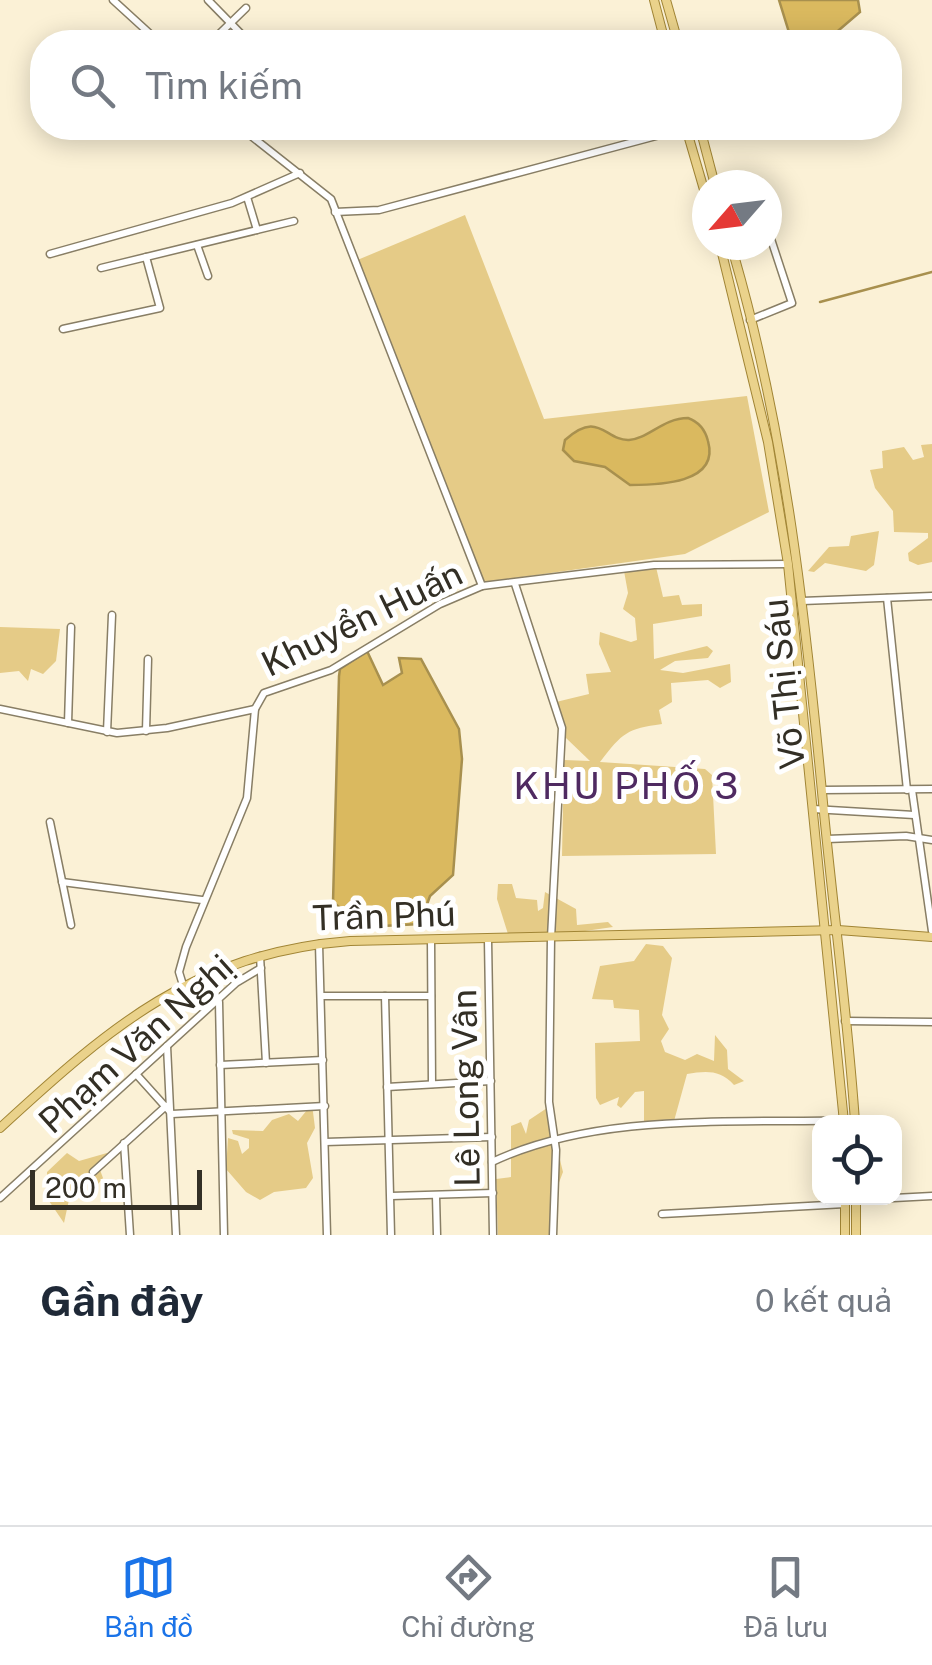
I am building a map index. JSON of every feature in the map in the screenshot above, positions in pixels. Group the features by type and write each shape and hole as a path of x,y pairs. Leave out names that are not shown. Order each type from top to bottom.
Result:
{"main road":[{"path":"654,0 662,30"},
{"path":"666,0 675,30"},
{"path":"690,140 698,170"},
{"path":"703,140 711,170"},
{"name":"Võ Thị Sáu","path":"724,260 802,602 854,1115"},
{"name":"Võ Thị Sáu","path":"735,260 780,445 843,1115"},
{"name":"Trần Phú","path":"0,1128 116,1026 183,984 260,956 319,944 431,940 838,930 932,934"},
{"path":"845,1205 846,1235"},
{"path":"856,1205 856,1235"}],"street":[{"path":"113,0 146,30"},
{"path":"208,0 238,30"},
{"path":"226,30 246,8"},
{"path":"257,140 330,196 482,586"},
{"path":"335,212 379,210 641,140"},
{"path":"50,254 247,196 301,172"},
{"path":"247,196 257,230"},
{"path":"101,268 294,222"},
{"path":"197,245 208,276"},
{"path":"63,329 160,308 146,258"},
{"path":"750,320 792,303 778,260"},
{"name":"Khuyển Huấn","path":"183,984 179,969 202,900 247,798 255,710 264,693 331,670 403,625 482,586 654,565 793,564"},
{"path":"515,584 562,728 551,938 549,1102 554,1139 553,1235"},
{"path":"802,602 932,596"},
{"path":"887,598 909,790 932,934"},
{"path":"107,732 112,615"},
{"path":"68,724 70,627"},
{"path":"146,731 148,659"},
{"path":"0,709 107,732 146,731 255,710"},
{"path":"823,790 932,790"},
{"path":"813,809 914,815"},
{"path":"50,822 71,924"},
{"path":"827,839 906,836 932,840"},
{"path":"62,882 202,900"},
{"path":"431,940 432,1084"},
{"name":"Lê Long Vân","path":"488,940 494,1235"},
{"path":"319,944 327,1235"},
{"path":"260,956 266,1062"},
{"name":"Phạm Văn Nghị","path":"0,1198 167,1044 261,968"},
{"path":"321,996 432,996"},
{"path":"385,996 391,1235"},
{"path":"218,1000 224,1235"},
{"path":"846,1021 932,1022"},
{"path":"167,1044 176,1235"},
{"path":"220,1065 323,1060"},
{"path":"136,1074 172,1114"},
{"path":"388,1087 490,1081"},
{"path":"93,1172 166,1106"},
{"path":"172,1114 324,1106"},
{"path":"492,1162 554,1139 593,1132 739,1121 812,1121"},
{"path":"325,1142 492,1137"},
{"path":"124,1142 130,1235"},
{"path":"392,1196 492,1193"},
{"path":"436,1196 437,1235"},
{"path":"902,1197 932,1196"},
{"path":"662,1214 812,1203"}],"shaded area":[{"path":"779,0 858,0 860,12 839,30 788,30"},
{"path":"465,215 544,419 747,396 769,512 685,554 480,583 355,261"},
{"path":"688,418 703,430 709,455 705,466 684,479 630,485 605,467 574,461 563,450 565,440 586,427 629,440 671,421"},
{"path":"932,444 932,562 918,565 909,561 908,553 928,538 928,533 894,532 893,511 875,488 870,470 883,468 882,451 904,447 913,460 924,457 921,445"},
{"path":"879,531 874,565 866,571 825,563 814,572 808,571 829,547 849,546 851,536"},
{"path":"656,567 663,597 679,595 682,605 702,604 702,616 653,624 654,659 707,646 713,651 708,658 675,661 660,670 683,673 730,664 731,682 720,688 708,680 671,683 672,702 659,710 662,724 626,734 600,762 705,769 712,775 716,854 562,856 564,760 590,761 566,738 556,702 589,694 586,674 611,672 599,644 600,632 631,642 637,640 635,618 623,609 628,593 624,571"},
{"path":"0,627 60,629 56,661 43,674 31,669 28,681 19,671 0,673"},
{"path":"367,651 383,685 402,673 399,658 421,659 459,729 462,759 453,875 430,896 420,924 363,927 333,902 339,676 340,669"},
{"path":"498,884 512,884 516,898 537,900 538,911 543,908 545,892 576,909 577,925 608,922 613,927 564,934 508,934 497,899"},
{"path":"646,944 663,946 672,958 662,1015 669,1029 661,1041 665,1052 685,1060 697,1054 714,1061 715,1035 727,1050 728,1069 744,1081 734,1085 718,1074 687,1074 674,1121 644,1123 644,1091 635,1092 621,1108 617,1105 619,1097 600,1105 596,1098 595,1043 640,1041 639,1010 614,1008 613,1000 592,999 600,966 634,961"},
{"path":"312,1104 315,1128 307,1143 313,1178 306,1188 274,1192 260,1200 246,1192 226,1169 228,1138 238,1141 242,1154 249,1148 249,1139 233,1134 232,1130 263,1131 272,1120 289,1114 298,1121"},
{"path":"547,1108 563,1172 552,1201 549,1235 498,1235 496,1179 511,1177 511,1126 521,1122 526,1134 529,1120"},
{"path":"67,1153 79,1161 107,1153 111,1158 100,1170 103,1178 98,1184 88,1180 70,1195 64,1223 47,1198 47,1172"}],"waterway":[{"path":"820,302 932,272"}],"district":[{"name":"KHU PHỐ 3","path":"627,786"}]}
